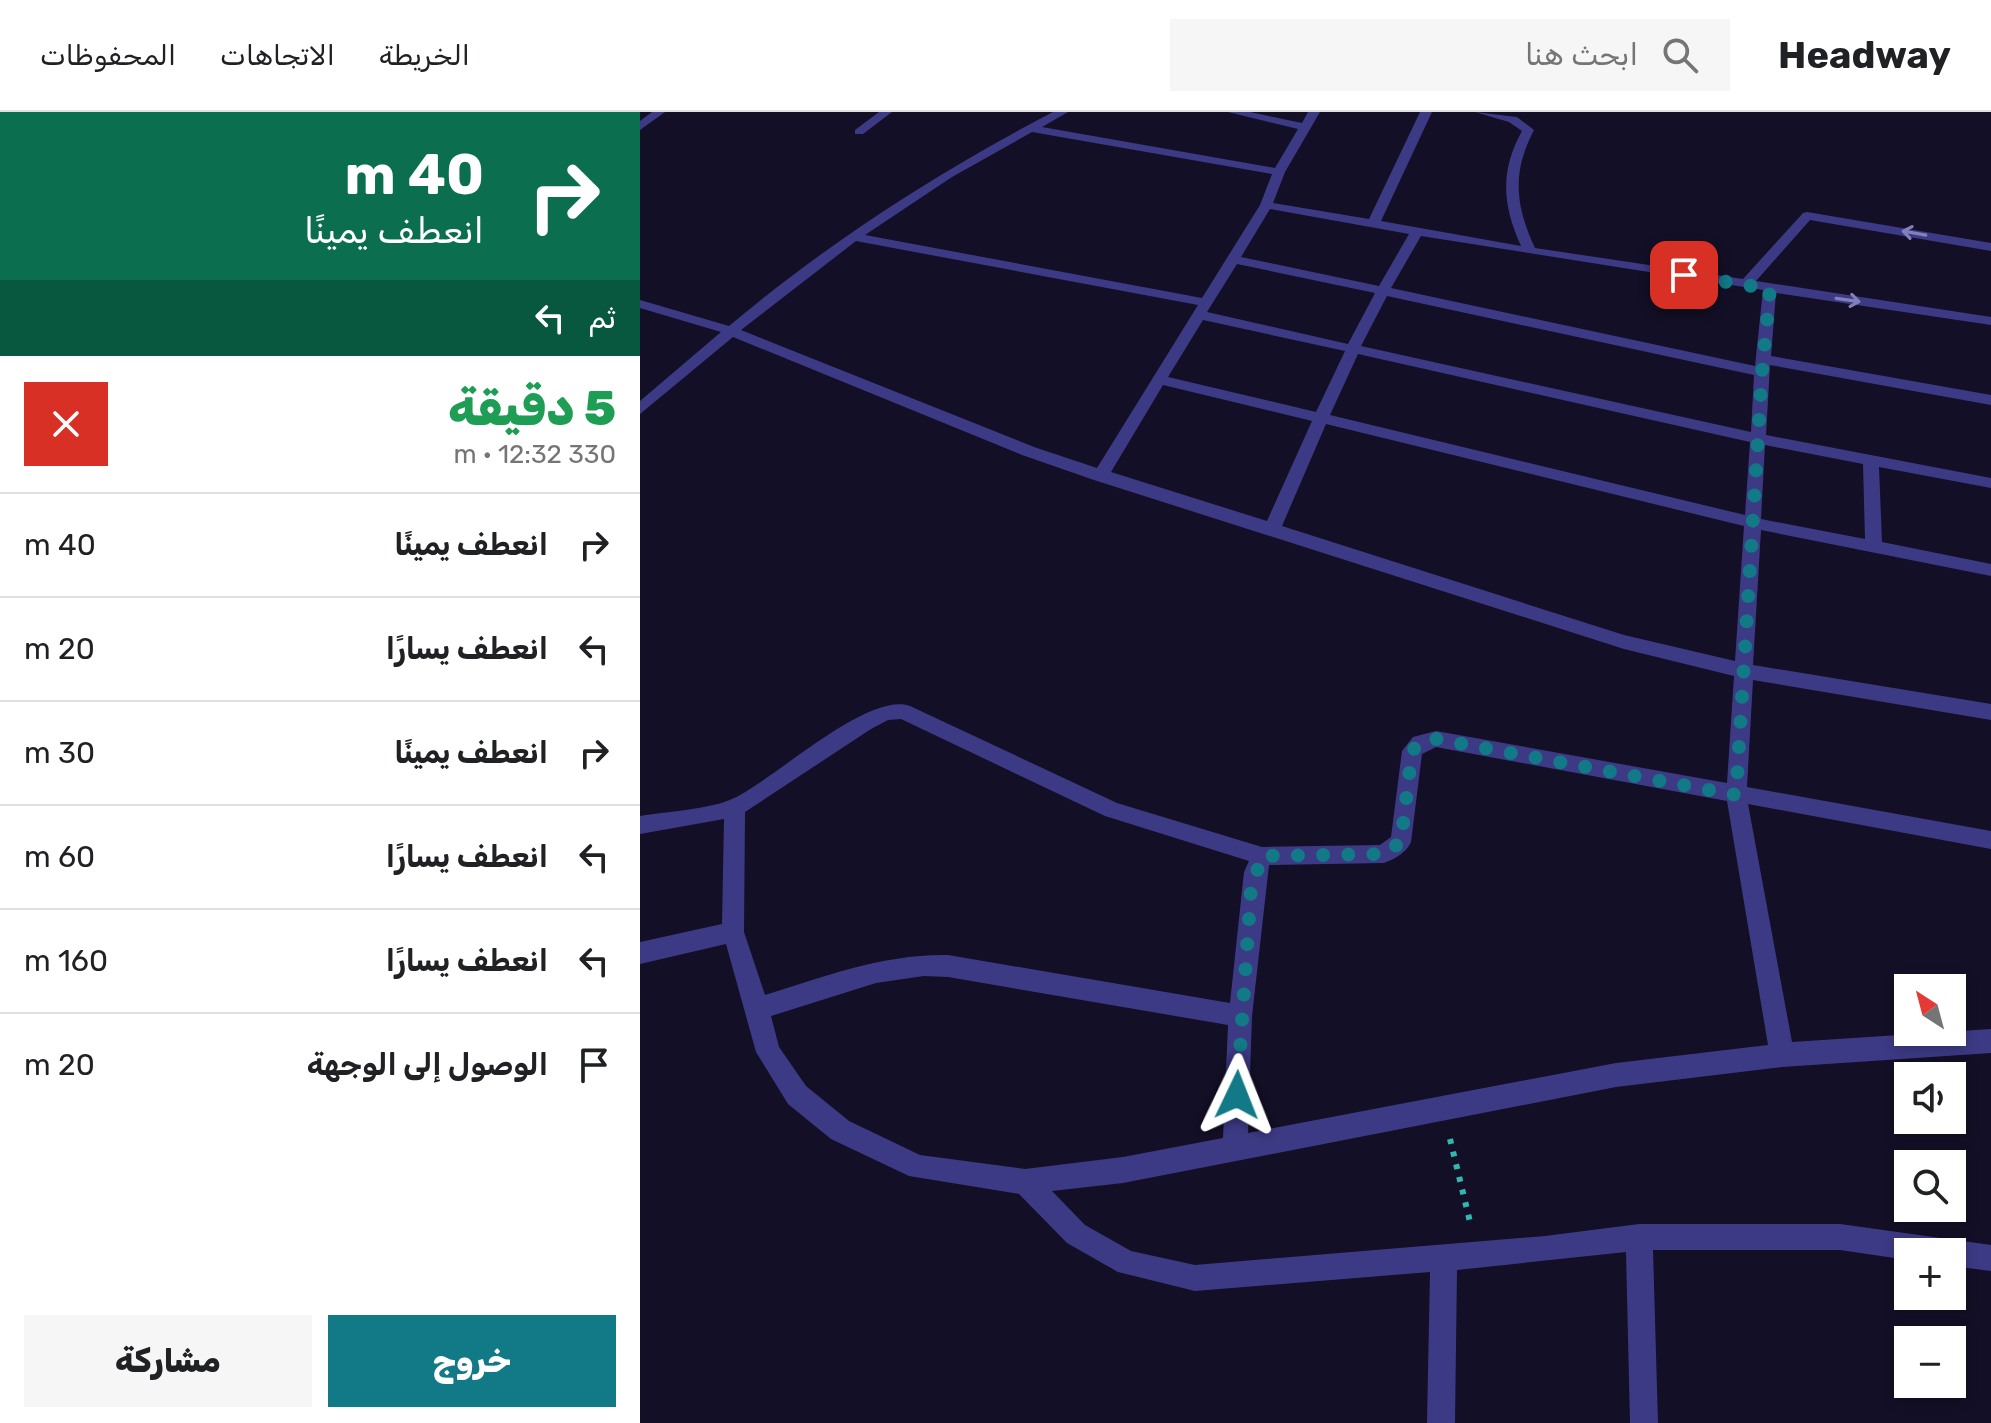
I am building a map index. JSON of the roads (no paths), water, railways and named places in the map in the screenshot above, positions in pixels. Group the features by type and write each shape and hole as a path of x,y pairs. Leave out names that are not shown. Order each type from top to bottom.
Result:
{"street":[{"path":"640,127 659,112"},
{"path":"859,132 886,112"},
{"path":"640,409 728,330 853,237 931,185 1062,112"},
{"path":"1234,112 1305,127"},
{"path":"1100,476 1266,205 1279,172 1314,112"},
{"path":"1373,224 1426,112"},
{"path":"1481,112 1513,119 1528,130 1514,153 1510,173 1511,200 1530,251"},
{"path":"1029,128 1279,172"},
{"path":"1266,205 1530,251 1991,321"},
{"path":"1745,285 1807,216 1991,247"},
{"path":"1272,529 1320,417 1382,288 1417,232"},
{"path":"853,237 1204,309 1354,350 1759,439 1991,483"},
{"path":"1234,259 1763,366 1991,400"},
{"path":"1770,289 1736,795 1782,1055"},
{"path":"640,304 728,330 915,408 1100,476 1624,642 1745,671 1991,712"},
{"path":"1159,379 1754,523 1991,570"},
{"path":"1871,460 1874,547"},
{"path":"640,825 735,808 864,723 886,713 903,711 1112,810 1262,856 1384,854 1401,842 1412,751 1420,743 1436,739 1991,840"},
{"path":"735,808 733,932 758,1009 768,1052 797,1095 840,1130 918,1167 1025,1182 1123,1170 1616,1075 1782,1055 1991,1041"},
{"path":"1235,1148 1240,1016 1251,889 1262,856"},
{"path":"640,953 733,932"},
{"path":"758,1009 888,968 919,964 948,966 1240,1016"},
{"path":"1025,1182 1076,1234 1127,1263 1195,1278 1639,1237 1840,1237 1894,1244"},
{"path":"1639,1237 1644,1423"},
{"path":"1966,1254 1991,1258"},
{"path":"1441,1423 1444,1257"}]}
